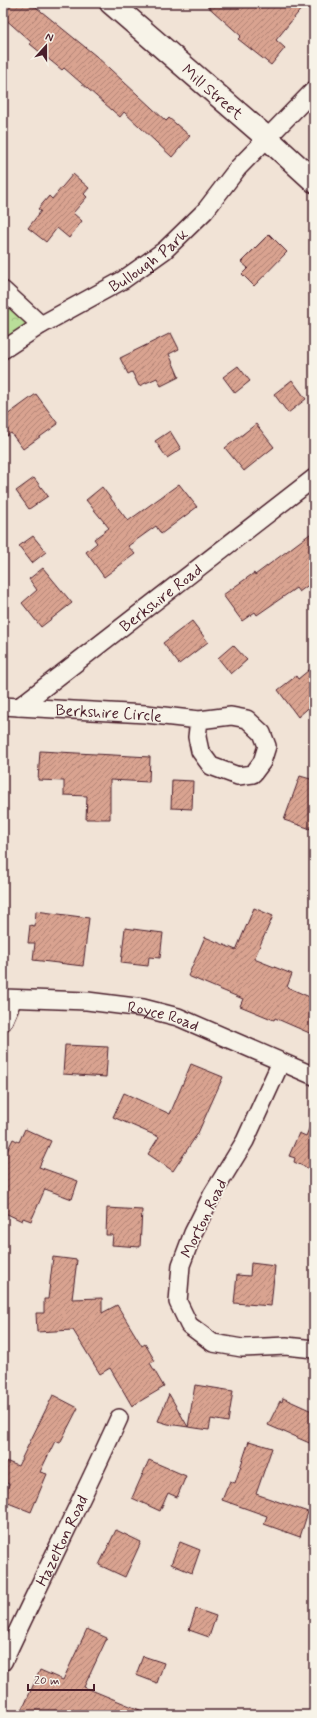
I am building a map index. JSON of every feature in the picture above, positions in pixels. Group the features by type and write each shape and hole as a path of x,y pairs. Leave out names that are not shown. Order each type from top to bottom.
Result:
{"street":[{"name":"Mill Street","path":"111,3 267,138 314,181"},
{"name":"Bullough Park","path":"3,350 41,325 123,280 165,250 205,211 238,168 314,90"},
{"path":"3,290 41,325"},
{"name":"Berkshire Road","path":"11,706 314,478"},
{"name":"Berkshire Circle","path":"11,706 146,714 199,720"},
{"path":"3,1022 8,999"},
{"name":"Royce Road","path":"8,999 87,1001 143,1008 178,1017 314,1076"},
{"name":"Morton Road","path":"281,1062 245,1141 212,1195 193,1233 181,1265 178,1302 189,1325 213,1343 242,1348 286,1346 314,1349"},
{"name":"Hazelton Road","path":"3,1662 37,1587 87,1488 119,1418"}],"green space":[{"path":"3,290 41,325 3,350"}],"building":[{"path":"3,3 31,3 96,56 166,121 169,118 190,136 172,157 124,112 120,117 64,68 62,70 30,44 31,42 3,17"},
{"path":"204,3 306,3 276,40 285,48 271,65 238,39 241,36"},
{"path":"73,174 89,188 84,194 87,197 73,213 82,221 69,238 57,228 46,242 28,228 41,211 38,209 49,196 52,199"},
{"path":"269,234 287,252 254,286 242,274 248,268 241,262"},
{"path":"171,333 179,349 169,354 179,377 161,386 157,378 139,386 132,372 128,374 120,358"},
{"path":"238,366 250,381 235,393 223,377"},
{"path":"292,380 306,399 288,413 274,394"},
{"path":"36,394 58,424 23,449 11,433 3,438 3,418"},
{"path":"256,424 274,447 244,471 225,448"},
{"path":"170,431 181,449 167,458 155,441"},
{"path":"34,478 48,496 29,509 16,491"},
{"path":"179,484 197,507 161,534 156,526 128,546 135,554 104,577 86,552 97,543 94,539 109,528 86,500 102,487 128,521"},
{"path":"314,531 314,581 299,592 296,588 257,615 255,612 242,621 223,595 254,573 255,575"},
{"path":"33,536 46,552 32,563 19,546"},
{"path":"43,568 72,603 41,627 22,603 37,590 29,579"},
{"path":"192,621 208,642 179,664 163,643"},
{"path":"233,645 247,660 231,674 218,658"},
{"path":"314,666 314,703 298,717 278,690 296,676 298,679"},
{"path":"40,751 150,757 149,782 110,780 110,819 86,819 87,796 64,795 64,781 38,780"},
{"path":"300,776 314,780 314,830 284,820"},
{"path":"172,780 193,781 192,809 171,808"},
{"path":"254,908 273,916 254,959 292,974 287,987 314,999 314,1035 275,1018 274,1020 240,1006 243,999 188,976 205,937 236,950"},
{"path":"36,911 89,918 83,966 33,960 35,943 28,943 30,925 35,926"},
{"path":"125,928 163,933 160,958 149,957 148,966 121,963"},
{"path":"65,1045 108,1047 106,1077 63,1074"},
{"path":"191,1064 223,1077 198,1133 173,1171 148,1154 159,1137 113,1117 124,1093 170,1114"},
{"path":"314,1117 314,1171 294,1162 295,1158 289,1156 299,1133 306,1136"},
{"path":"25,1129 51,1141 39,1167 78,1181 72,1199 45,1189 31,1221 23,1218 22,1221 3,1212 3,1159 13,1139 19,1142"},
{"path":"107,1208 142,1210 140,1247 112,1245 113,1235 106,1235"},
{"path":"53,1257 77,1260 72,1299 102,1298 102,1313 117,1305 142,1346 145,1344 155,1361 150,1363 164,1387 132,1406 110,1368 100,1374 73,1330 37,1332 36,1313 44,1313 44,1299 48,1299"},
{"path":"251,1263 275,1266 271,1306 234,1303 237,1275 250,1276"},
{"path":"195,1385 233,1391 228,1422 211,1419 209,1430 188,1427"},
{"path":"169,1394 188,1427 158,1421"},
{"path":"53,1395 78,1408 60,1443 55,1441 40,1472 47,1474 31,1512 3,1501 9,1484 3,1481 3,1460 18,1466"},
{"path":"283,1398 314,1412 314,1445 268,1425"},
{"path":"249,1441 272,1448 256,1494 308,1512 300,1537 264,1524 267,1516 222,1500 230,1481 235,1483"},
{"path":"149,1460 186,1476 177,1497 168,1493 160,1511 132,1498"},
{"path":"116,1530 141,1542 125,1577 99,1565"},
{"path":"180,1542 200,1550 192,1573 171,1564"},
{"path":"196,1609 216,1616 209,1637 189,1630"},
{"path":"87,1629 107,1638 84,1687 152,1715 20,1715 40,1670 63,1680"},
{"path":"143,1656 164,1663 157,1683 136,1675"}]}
